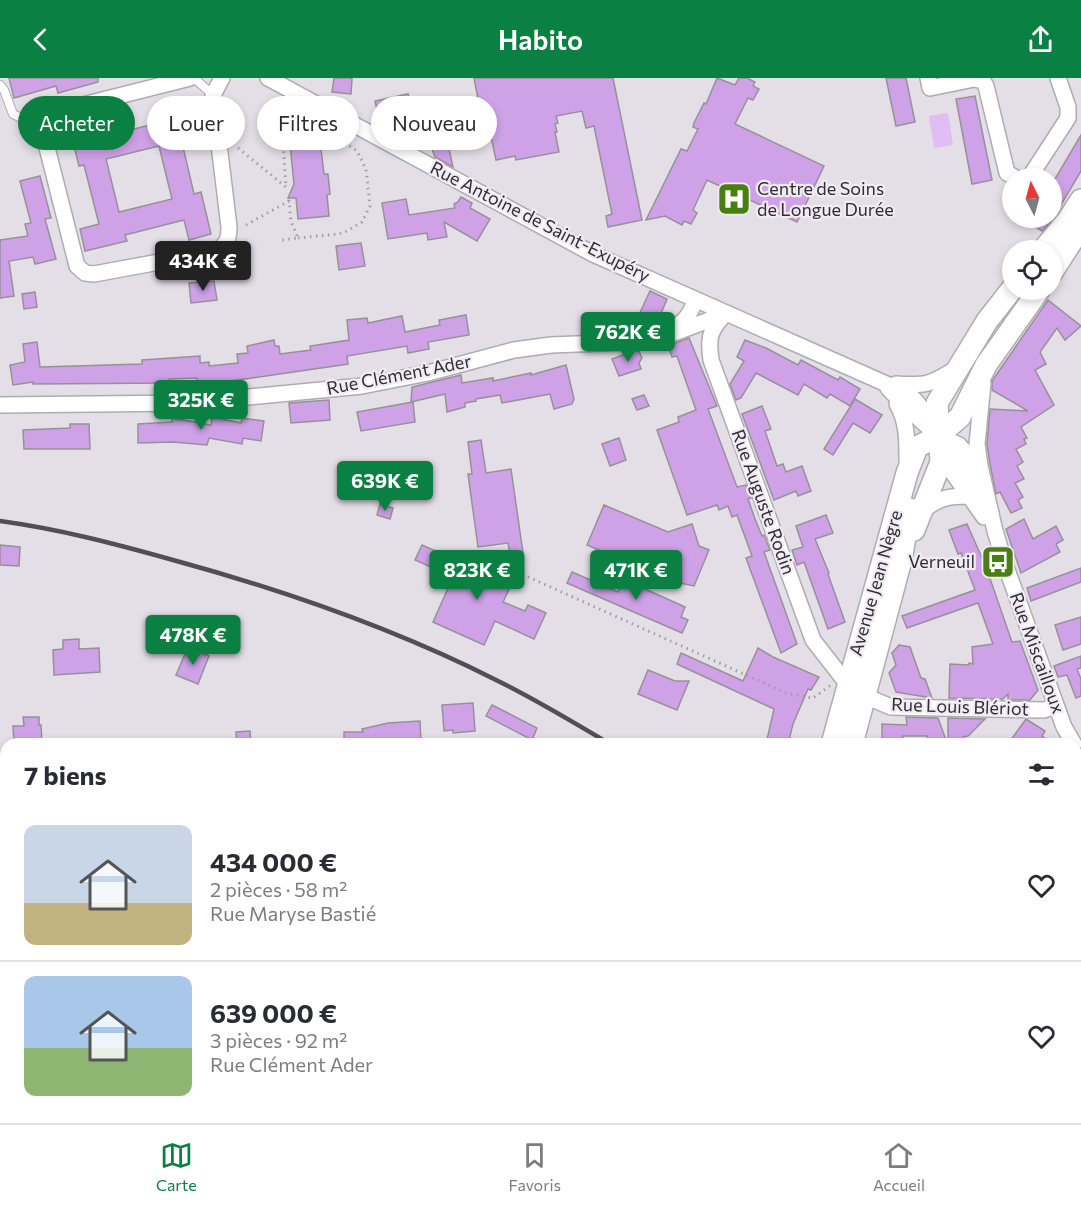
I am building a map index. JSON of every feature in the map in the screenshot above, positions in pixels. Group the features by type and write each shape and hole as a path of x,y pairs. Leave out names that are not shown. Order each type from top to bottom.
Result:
{"main road":[{"path":"1052,240 1077,214"},
{"path":"1060,240 1077,214"},
{"path":"1062,249 1077,214"},
{"path":"938,436 937,403 987,321 1003,300"},
{"path":"938,436 966,380 1018,300"},
{"path":"938,436 960,417 986,365 1033,300"},
{"name":"Avenue Jean Nègre","path":"852,738 852,686 907,473 917,447 938,436"},
{"name":"Avenue Jean Nègre","path":"834,738 852,686 940,462 938,436"},
{"name":"Avenue Jean Nègre","path":"901,560 907,521 923,459 938,436"}],"street":[{"path":"120,96 192,78"},
{"path":"48,150 77,266 85,273 94,274 224,248 229,240 213,95 222,78"},
{"name":"Rue Antoine de Saint-Exupéry","path":"268,78 593,254 909,393 922,406 938,436"},
{"path":"928,78 930,88 974,79 983,81 987,86 1006,168"},
{"path":"1036,168 1068,118 1068,107 1058,78"},
{"name":"Rue Clément Ader","path":"653,341 684,322 695,300"},
{"name":"Rue Clément Ader","path":"0,405 199,402 362,386 428,373 514,350 551,345 653,341 725,314"},
{"name":"Rue Auguste Rodin","path":"725,314 712,328 709,347 711,360 813,640 852,686"},
{"path":"986,365 980,398 977,444 987,491"},
{"path":"884,383 923,386 935,382 960,366"},
{"path":"884,383 903,414 907,473"},
{"path":"938,436 959,445 967,454 987,491"},
{"path":"938,436 950,469 995,531"},
{"path":"938,436 973,479 991,513"},
{"name":"Rue Miscailloux","path":"987,491 995,531 1056,706 1071,738"},
{"path":"922,511 937,500 969,496"},
{"name":"Rue Louis Blériot","path":"852,686 891,707 1044,710 1056,706"}],"lane":[{"path":"192,78 213,95"},
{"path":"0,85 13,114 18,116"}],"path":[{"path":"241,150 286,186 283,150"},
{"path":"282,240 339,234 363,222 370,206 366,169 356,150"},
{"path":"246,225 289,201 291,221 298,238"},
{"path":"495,562 786,693 813,698 852,686"}],"shaded area":[{"path":"948,113 953,145 934,148 929,116"}],"building":[{"path":"9,78 98,78 98,82 58,93 56,86 14,98"},
{"path":"334,78 352,78 351,94 332,92"},
{"path":"474,78 613,78 642,220 608,227 606,216 612,214 594,126 586,128 582,111 556,116 558,123 555,124 557,132 555,132 559,152 516,160 515,156 496,160 494,150 497,150 497,96 477,96"},
{"path":"717,78 735,85 739,78 747,78 755,82 753,86 759,89 753,100 748,98 735,124 824,166 797,222 707,180 693,210 697,213 691,224 684,221 682,225 665,216 646,220 681,149 687,151 698,129 693,127 694,123 704,103 706,104"},
{"path":"886,78 906,78 915,122 896,126"},
{"path":"975,96 992,180 972,184 956,99"},
{"path":"147,126 147,149 106,159 119,212 172,199 160,150 184,150 194,194 201,192 211,234 189,240 184,220 125,235 127,241 85,251 80,229 99,224 84,165 79,166 75,150 135,150 135,129"},
{"path":"1081,135 1081,171 1062,203 1061,168"},
{"path":"291,150 321,150 324,174 328,174 329,216 298,219 296,198 288,198 294,184"},
{"path":"432,150 449,150 453,167 435,157"},
{"path":"40,176 51,218 45,219 56,259 35,264 33,257 9,261 14,296 0,298 0,240 28,236 25,224 31,223 20,181"},
{"path":"461,197 472,203 470,208 490,219 477,241 444,222 447,237 428,240 427,233 388,239 382,203 406,199 409,215 455,208 454,204"},
{"path":"361,243 365,266 339,270 336,246"},
{"path":"214,281 217,300 191,303 189,283"},
{"path":"650,291 667,299 654,330 631,332"},
{"path":"35,292 37,307 24,309 22,294"},
{"path":"1048,300 1081,326 1065,340 1057,328 1040,352 1046,364 1035,370 1054,405 1021,427 1027,438 1024,439 1026,444 1016,449 1023,462 1017,466 1024,479 1015,483 1023,497 1018,500 1022,508 1011,513 1000,492 996,494 987,444 990,409 1028,411 992,390 992,381"},
{"path":"466,315 469,335 428,342 429,349 408,353 407,346 347,356 348,364 231,381 197,383 197,378 169,379 170,383 33,384 33,382 13,385 10,365 25,362 23,344 37,342 40,367 142,364 142,360 200,356 200,363 209,362 209,366 238,363 237,354 248,353 247,346 274,340 275,346 279,346 280,354 311,350 310,346 349,340 347,320 367,318 368,323 402,316 405,332 440,325 439,320"},
{"path":"689,338 717,406 708,409 737,487 746,485 755,519 770,550 764,552 797,644 781,653 746,558 752,556 737,515 732,517 728,506 719,510 717,505 687,515 657,430 679,422 678,417 696,410 677,356 672,357 668,346"},
{"path":"745,340 798,365 801,360 838,380 840,377 860,389 850,406 830,394 827,398 804,384 798,395 756,373 741,398 736,400 730,384 744,361 737,357"},
{"path":"639,351 642,358 639,363 641,369 619,376 612,359"},
{"path":"566,365 574,399 572,404 554,409 550,394 502,403 500,395 476,399 476,401 465,403 465,407 447,412 445,394 411,402 412,387 461,375 462,383 493,378 493,381 531,373 531,375"},
{"path":"644,395 649,406 637,410 632,399"},
{"path":"855,399 882,415 870,433 853,423 833,455 824,449"},
{"path":"329,400 330,420 291,423 289,403"},
{"path":"413,402 415,422 361,431 357,412"},
{"path":"762,406 771,429 765,431 777,466 783,464 786,472 802,466 811,491 798,496 796,491 774,500 742,414"},
{"path":"212,417 241,423 242,418 264,421 261,441 243,438 242,444 209,438 207,445 173,442 138,443 138,424 172,422 172,418 211,425"},
{"path":"70,424 89,424 90,449 24,449 23,430 70,428"},
{"path":"619,438 626,460 610,466 602,444"},
{"path":"481,440 486,473 511,469 523,553 510,554 508,543 478,547 468,474 472,474 468,442"},
{"path":"380,504 393,508 390,519 377,515"},
{"path":"604,505 668,532 692,524 699,546 709,550 694,586 626,572 630,563 587,545"},
{"path":"826,515 833,533 815,539 845,622 828,629 804,562 797,565 792,550 803,547 796,526"},
{"path":"1024,519 1033,539 1056,526 1063,540 1056,544 1060,552 1021,573 1006,529"},
{"path":"967,524 986,567 1012,642 1020,641 1038,690 1030,700 1008,700 1008,694 1003,699 949,698 950,664 973,664 972,647 993,644 978,603 907,628 902,616 975,590 961,553 958,554 949,530"},
{"path":"0,545 20,547 19,566 0,565"},
{"path":"422,545 511,585 503,602 525,611 528,605 546,613 534,639 495,621 484,645 433,622 453,577 415,560"},
{"path":"1081,568 1081,582 1031,601 1027,588"},
{"path":"572,572 618,592 623,579 685,607 681,617 688,620 682,633 567,583"},
{"path":"1081,617 1081,644 1063,650 1055,625"},
{"path":"79,639 79,649 99,648 100,672 54,675 53,650 63,649 63,640"},
{"path":"899,645 910,647 921,678 925,679 932,698 896,692 889,673 896,665 892,653"},
{"path":"188,647 209,656 198,684 176,675"},
{"path":"758,648 819,677 811,690 808,689 790,738 767,738 774,709 677,664 681,653 743,681"},
{"path":"1081,656 1081,668 1077,669 1081,679 1081,696 1076,698 1067,675 1058,677 1054,666"},
{"path":"648,670 675,681 689,681 677,710 638,694"},
{"path":"473,703 475,731 453,733 453,730 444,731 442,705"},
{"path":"492,705 537,728 533,738 528,738 486,716"},
{"path":"23,717 39,717 42,738 14,738 13,726 24,726"},
{"path":"906,717 938,718 945,738 903,736 903,738 882,738 882,724 907,725"},
{"path":"948,718 985,719 968,736 948,738"},
{"path":"1026,719 1045,731 1042,736 1044,738 1012,738"},
{"path":"420,721 421,738 344,738 344,732 363,732 362,729 388,723"},
{"path":"250,731 251,738 236,738 236,732"}],"railway":[{"path":"0,521 130,548 296,597 378,627 457,661 539,703 600,738"}],"place":[{"name":"Centre de Soins de Longue Durée","path":"734,199"},
{"name":"Verneuil","path":"998,562"}]}
